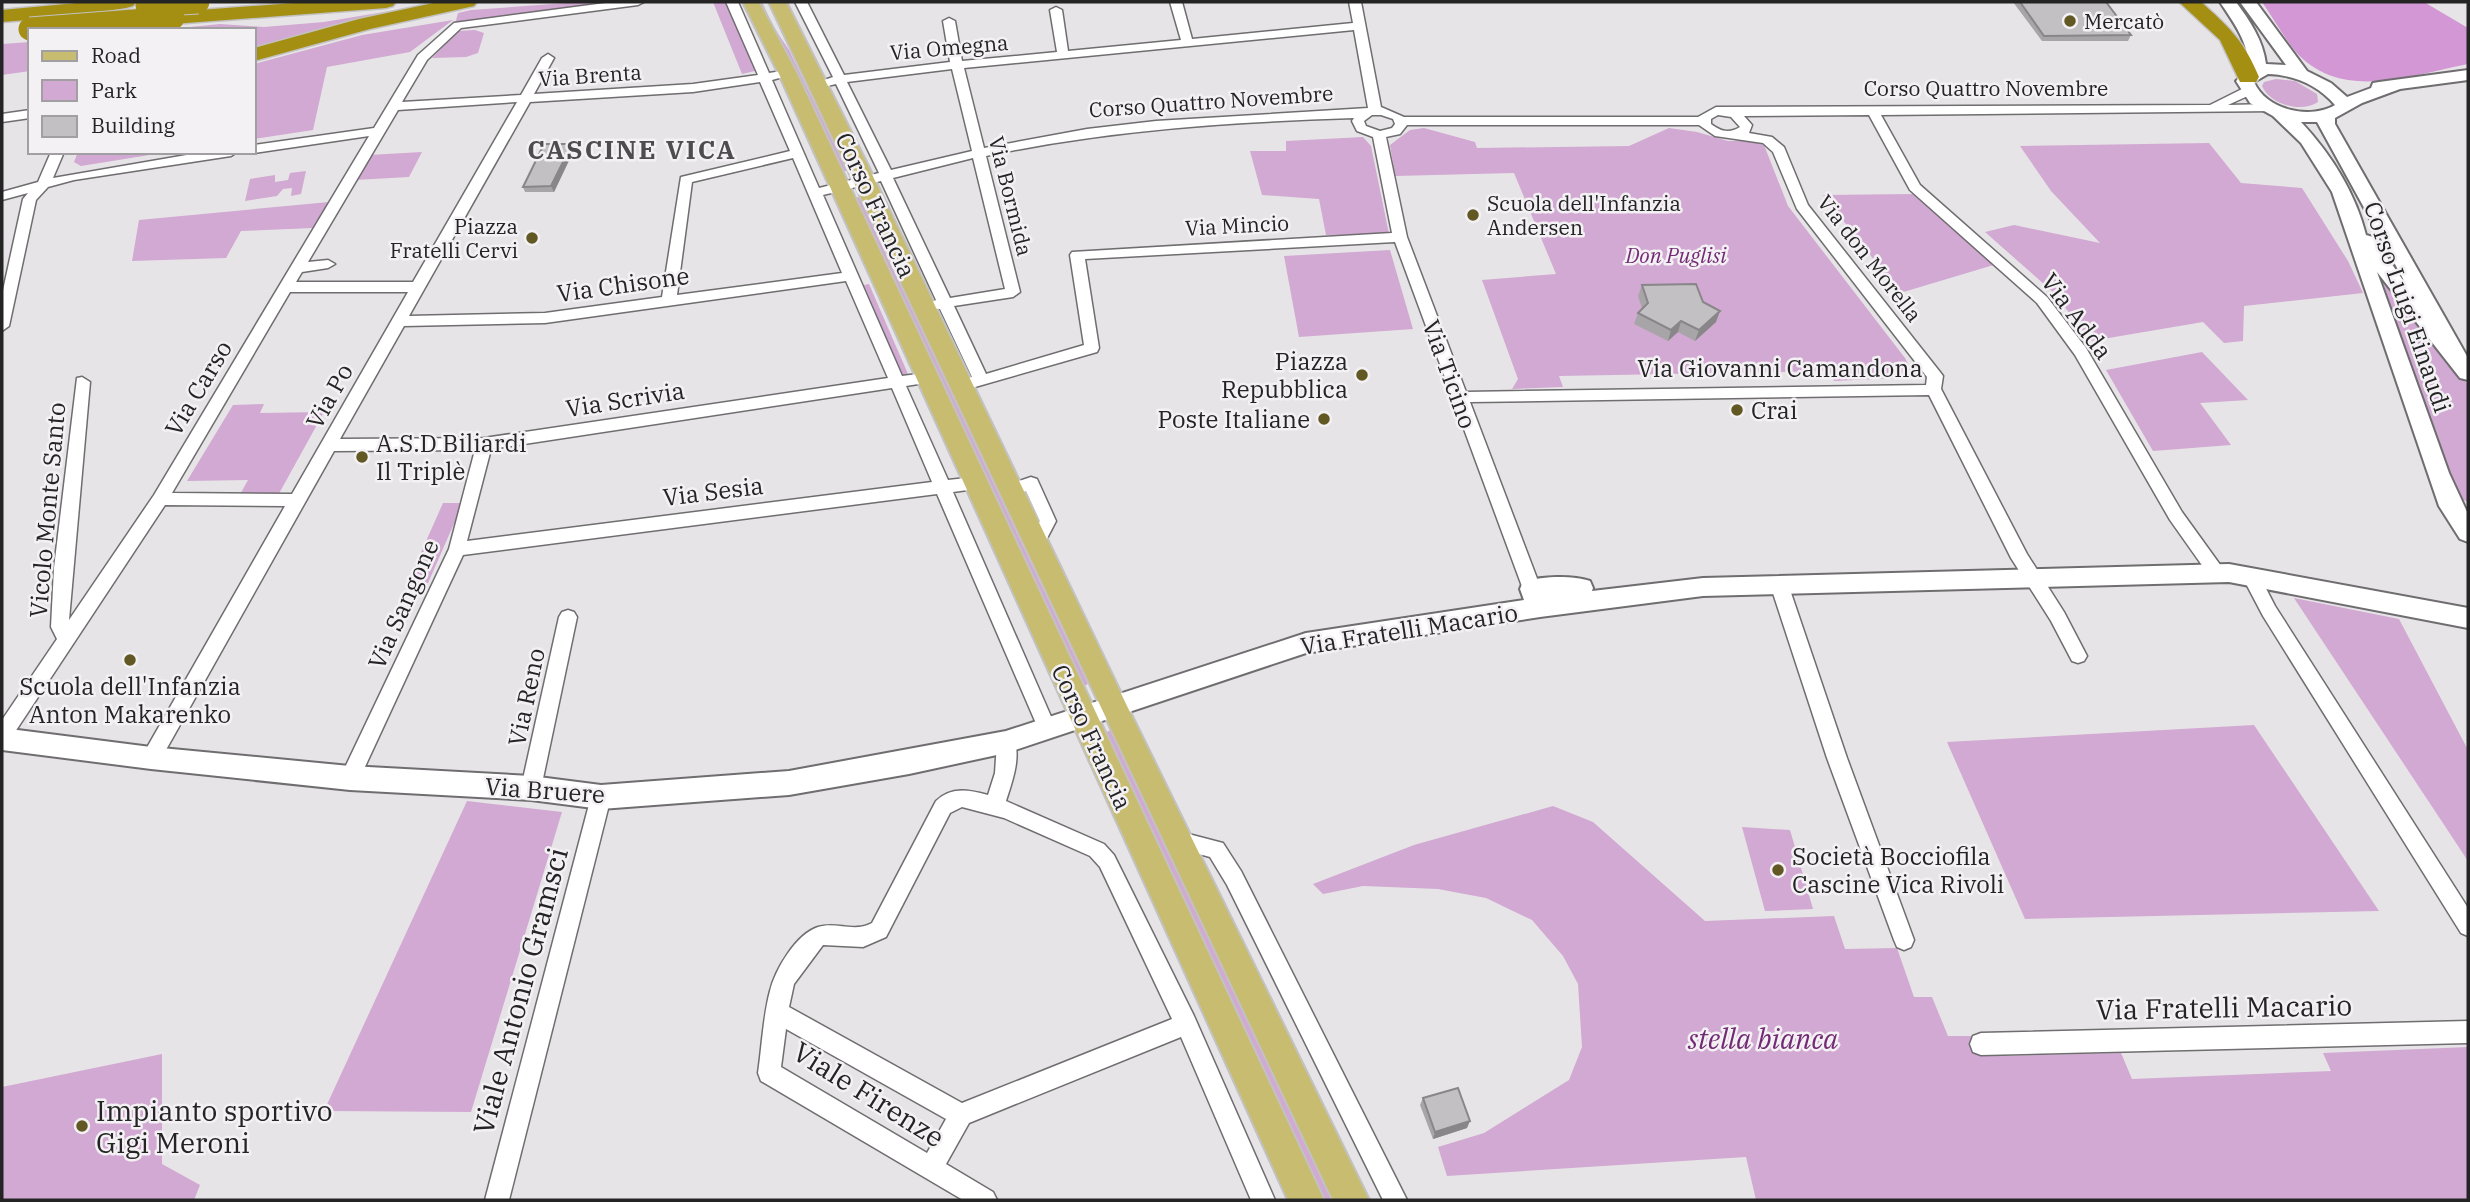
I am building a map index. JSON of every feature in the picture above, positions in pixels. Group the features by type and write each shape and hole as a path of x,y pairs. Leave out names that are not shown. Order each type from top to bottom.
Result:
{"highway":[{"path":"67,11 126,2"},
{"path":"146,28 150,13 159,2"},
{"path":"2,16 67,11 386,2"},
{"path":"256,54 366,23 467,2"},
{"path":"2189,2 2227,36 2251,80"},
{"path":"38,28 205,8"},
{"path":"2,31 28,29"}],"main road":[{"name":"Corso Francia","path":"751,2 776,77 828,190 862,276 926,377 1306,1200"},
{"name":"Corso Francia","path":"776,2 794,36 829,82 875,178 971,383 1010,490 1350,1200"},
{"path":"2228,2 2248,33 2258,60 2251,80"},
{"path":"2248,2 2300,74"},
{"path":"2251,80 2283,70 2320,82 2393,87 2468,75"},
{"name":"Corso Luigi Einaudi","path":"2251,80 2274,109 2311,140 2335,181 2355,225 2360,251 2426,442 2451,506 2468,533"},
{"path":"2320,82 2339,96 2344,105"},
{"path":"2274,109 2304,117 2326,116 2340,111 2344,105 2393,87"},
{"name":"Corso Luigi Einaudi","path":"2326,116 2326,124 2463,365"},
{"path":"2355,225 2402,293 2463,365"},
{"name":"Via Fratelli Macario","path":"1082,716 1306,643 1536,598 1779,584 2217,573 2251,576 2468,618"},
{"name":"Via Bruere","path":"2,737 151,758 350,778 531,788 601,797 789,783 1006,742 1082,716"}],"street":[{"path":"118,28 133,2"},
{"name":"Via Carso","path":"2,737 160,499 422,58 458,25 638,2"},
{"name":"Corso Francia","path":"732,2 776,77 799,153 828,190"},
{"name":"Corso Francia","path":"802,2 816,31 829,82"},
{"path":"1176,2 1187,42"},
{"path":"1355,2 1370,112"},
{"path":"1056,10 1063,55"},
{"name":"Via Bormida","path":"933,305 1013,292 957,66 949,21"},
{"name":"Via Omegna","path":"829,82 866,74 1359,26"},
{"path":"794,36 816,31"},
{"name":"Via Po","path":"151,758 548,58"},
{"name":"Via Brenta","path":"394,106 692,88 776,77"},
{"name":"Corso Quattro Novembre","path":"2201,110 2251,80"},
{"name":"Corso Quattro Novembre","path":"1703,121 1711,113 1771,111 2274,109"},
{"name":"Corso Quattro Novembre","path":"1744,120 1771,111"},
{"name":"Via Adda","path":"1872,111 1915,187 2042,300 2081,352 2176,516 2217,573"},
{"path":"1400,121 1396,131 1379,135 1361,128 1358,121 1370,112 1394,114 1400,121 1703,121"},
{"name":"Corso Quattro Novembre","path":"828,190 1040,140 1158,124 1370,112"},
{"path":"1729,112 1744,120 1746,129 1737,134"},
{"path":"2,118 28,114"},
{"name":"Via don Morella","path":"1703,121 1708,128 1719,134 1737,134 1767,140 1779,150 1802,206 1935,376 1933,390"},
{"path":"256,149 377,131"},
{"name":"Via Ticino","path":"1379,135 1399,237 1536,598"},
{"path":"669,300 686,180 799,153"},
{"path":"2,326 3,305 30,199 43,185 57,154"},
{"path":"2,196 73,176 218,154"},
{"name":"Via Mincio","path":"971,383 1092,348 1077,255 1399,237"},
{"path":"298,268 328,264"},
{"name":"Corso Francia","path":"862,276 898,381 1047,728"},
{"name":"Via Chisone","path":"399,321 545,318 862,276"},
{"path":"287,287 419,287"},
{"name":"Via Scrivia","path":"329,445 484,444 926,377"},
{"name":"Vicolo Monte Santo","path":"69,635 63,634 60,627 63,568 82,382"},
{"name":"Via Giovanni Camandona","path":"1458,397 1933,390 1939,396 2032,578"},
{"name":"Via Sangone","path":"350,778 457,549 484,444"},
{"name":"Via Sesia","path":"457,549 975,483"},
{"path":"160,499 298,500"},
{"path":"2251,576 2269,611 2468,926"},
{"path":"2032,578 2058,617 2078,656"},
{"path":"1779,584 1837,758 1904,940"},
{"name":"Via Reno","path":"531,788 568,617"},
{"path":"1006,742 1005,772 995,807 1097,850 1107,860 1185,1024 1263,1200"},
{"name":"Viale Antonio Gramsci","path":"497,1200 601,797"},
{"name":"Viale Firenze","path":"985,1200 769,1073 782,987 811,941 820,936 856,939 870,937 879,930 946,803 963,798 995,807"},
{"path":"1177,841 1216,849 1234,878 1395,1200"},
{"name":"Viale Firenze","path":"778,1012 961,1115"},
{"path":"931,1168 961,1115 1185,1024"},
{"name":"Via Fratelli Macario","path":"1981,1044 2468,1032"}],"green space":[{"path":"616,2 455,24 458,13 471,10"},
{"path":"713,2 726,2 755,71 742,74"},
{"path":"757,2 762,2 773,26 789,50 847,171 843,171 786,51 768,26"},
{"path":"396,10 256,49 256,28 180,28 220,24 264,27 324,22"},
{"path":"453,20 410,52 327,67 313,130 256,139 256,63 362,35"},
{"path":"475,30 484,33 478,53 466,57 432,58 458,31"},
{"path":"28,42 28,71 2,75 2,44"},
{"path":"2276,79 2295,81 2317,94 2318,102 2295,107 2279,102 2266,93 2262,86 2264,82"},
{"name":"Don Puglisi","path":"1424,128 1475,142 1477,148 1629,146 1669,128 1697,132 1728,141 1751,141 1764,145 1788,206 1905,358 1915,377 1834,381 1828,371 1559,376 1563,387 1512,389 1518,379 1482,280 1556,274 1514,173 1395,176 1390,145 1410,130"},
{"path":"1363,137 1371,146 1389,234 1326,235 1319,199 1262,195 1250,151 1286,151 1286,141"},
{"path":"2209,143 2241,183 2302,188 2348,261 2363,293 2244,306 2243,341 2224,343 2203,322 2091,341 2054,293 1985,232 2014,225 2100,243 2051,191 2020,146"},
{"path":"422,152 409,177 355,180 369,155"},
{"path":"77,154 156,154 81,166 74,162"},
{"path":"306,171 301,194 291,196 292,188 283,189 277,196 245,201 250,179 275,175 275,182 288,180 290,173"},
{"path":"1913,194 1997,264 1900,293 1823,195"},
{"path":"859,197 1088,684 1082,687 855,198"},
{"path":"329,202 313,228 241,231 226,258 132,261 139,220"},
{"path":"1390,250 1413,329 1299,337 1284,256"},
{"path":"2381,275 2468,385 2468,502 2459,498 2437,468"},
{"path":"869,284 908,377 903,377 864,285"},
{"path":"2202,352 2248,400 2200,403 2231,445 2153,451 2106,370"},
{"path":"264,404 260,413 324,412 276,499 237,500 248,480 187,481 233,405"},
{"path":"443,503 463,503 428,583 407,584"},
{"path":"2294,598 2399,619 2468,750 2468,861"},
{"path":"2254,725 2379,911 2025,919 1947,742"},
{"path":"1112,729 1333,1200 1323,1200 1105,733"},
{"path":"467,801 562,812 471,1112 324,1111"},
{"name":"stella bianca","path":"1553,806 1593,822 1705,921 1834,916 1845,949 1897,948 1914,997 1932,997 1948,1036 1998,1036 2007,1056 2121,1053 2132,1079 2331,1071 2323,1053 2468,1047 2468,1200 1756,1200 1746,1157 1447,1176 1438,1147 1484,1133 1569,1080 1582,1047 1578,984 1563,956 1532,920 1486,898 1438,889 1363,886 1323,894 1313,884 1414,845"},
{"name":"Società Bocciofila Cascine Vica Rivoli","path":"1742,827 1790,830 1813,909 1765,911"},
{"name":"Impianto sportivo Gigi Meroni","path":"162,1054 162,1164 200,1185 194,1200 2,1200 2,1087"}],"shaded area":[{"path":"2262,2 2424,2 2468,28 2468,64 2377,81 2333,77 2313,67 2295,51"}],"building":[{"name":"Mercatò","path":"2020,2 2106,2 2131,35 2044,36"},
{"path":"544,144 572,144 551,186 523,187"},
{"path":"1696,284 1703,302 1720,311 1699,330 1681,321 1671,330 1638,313 1648,303 1642,285"},
{"path":"1458,1088 1470,1121 1435,1132 1423,1098"}],"place":[{"name":"Mercatò","path":"2070,21"},
{"name":"Scuola dell'Infanzia Andersen","path":"1473,215"},
{"name":"Piazza Fratelli Cervi","path":"532,238"},
{"name":"Piazza Repubblica","path":"1362,375"},
{"name":"Crai","path":"1737,410"},
{"name":"Poste Italiane","path":"1324,419"},
{"name":"A.S.D Biliardi Il Triplè","path":"362,457"},
{"name":"Scuola dell'Infanzia Anton Makarenko","path":"130,660"},
{"name":"Società Bocciofila Cascine Vica Rivoli","path":"1778,870"},
{"name":"Impianto sportivo Gigi Meroni","path":"82,1126"}],"district":[{"name":"CASCINE VICA","path":"632,149"}]}
